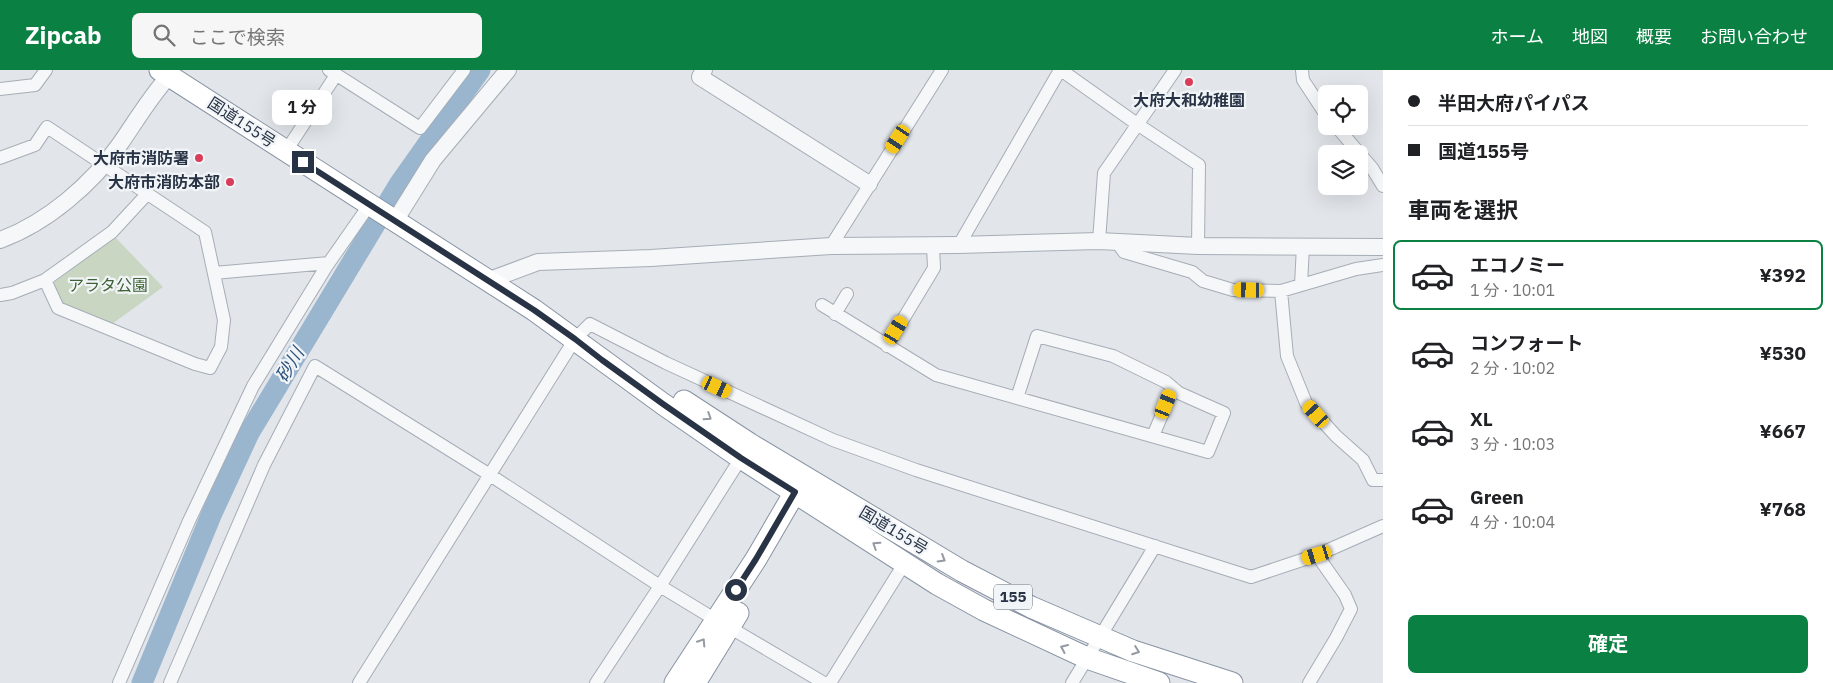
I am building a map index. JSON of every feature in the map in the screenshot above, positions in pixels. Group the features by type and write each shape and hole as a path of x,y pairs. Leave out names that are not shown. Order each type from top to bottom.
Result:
{"highway":[{"name":"国道155号","path":"168,72 575,339 741,458 1031,607 1134,651 1232,683"},
{"name":"国道155号","path":"575,339 608,354 750,444 804,491 904,564 984,610 1087,658 1159,683"},
{"path":"695,683 723,623 804,491"},
{"path":"675,683 723,623"}],"street":[{"path":"0,89 35,85 46,70"},
{"path":"286,151 332,72 420,128 464,70"},
{"path":"395,221 433,160 508,70"},
{"path":"831,246 942,70"},
{"path":"959,245 1060,70 1199,165 1198,246"},
{"path":"1099,241 1104,173 1175,70"},
{"path":"1302,70 1303,80 1318,103"},
{"path":"0,240 32,225 84,187 120,144 168,72"},
{"path":"700,72 869,184"},
{"path":"0,158 35,146 47,127 205,232 224,320 221,347 210,368 195,364 58,308 45,280"},
{"path":"1344,135 1372,168 1383,186"},
{"path":"0,296 45,280 112,232 148,193"},
{"path":"119,683 189,521 253,386 329,263 371,205"},
{"path":"487,281 538,262 651,258 831,246 933,246 1099,241 1198,246 1383,247"},
{"path":"1117,242 1124,252 1192,272 1203,281 1234,290 1281,291 1356,270 1383,265"},
{"path":"887,346 934,268 933,246"},
{"path":"1302,285 1303,246"},
{"path":"214,273 329,263"},
{"path":"1281,291 1287,356 1306,403 1336,436 1363,460 1373,480 1383,480"},
{"path":"835,314 847,294"},
{"path":"822,305 936,376 1208,452 1224,413 1179,393 1166,382 1113,356 1037,336 1016,398"},
{"path":"359,683 575,339 590,324 666,363 833,440 916,470 1251,577 1317,555 1383,526"},
{"path":"170,683 264,465 315,366 490,475 660,586 824,683"},
{"path":"1153,436 1173,388"},
{"path":"596,683 741,458"},
{"path":"1072,683 1155,546"},
{"path":"1309,683 1351,609 1345,595 1317,555"},
{"path":"830,683 904,564"}],"green space":[{"name":"アラタ公園","path":"115,237 163,287 112,324 62,304 52,284"}],"waterway":[{"name":"砂川","path":"142,683 212,513 249,433 400,183 480,70"}],"place":[{"name":"大府大和幼稚園","path":"1189,82"},
{"name":"大府市消防署","path":"199,158"},
{"name":"大府市消防本部","path":"230,182"}],"route":[{"path":"303,162 534,310 663,404 741,458 795,492 736,590"}]}
